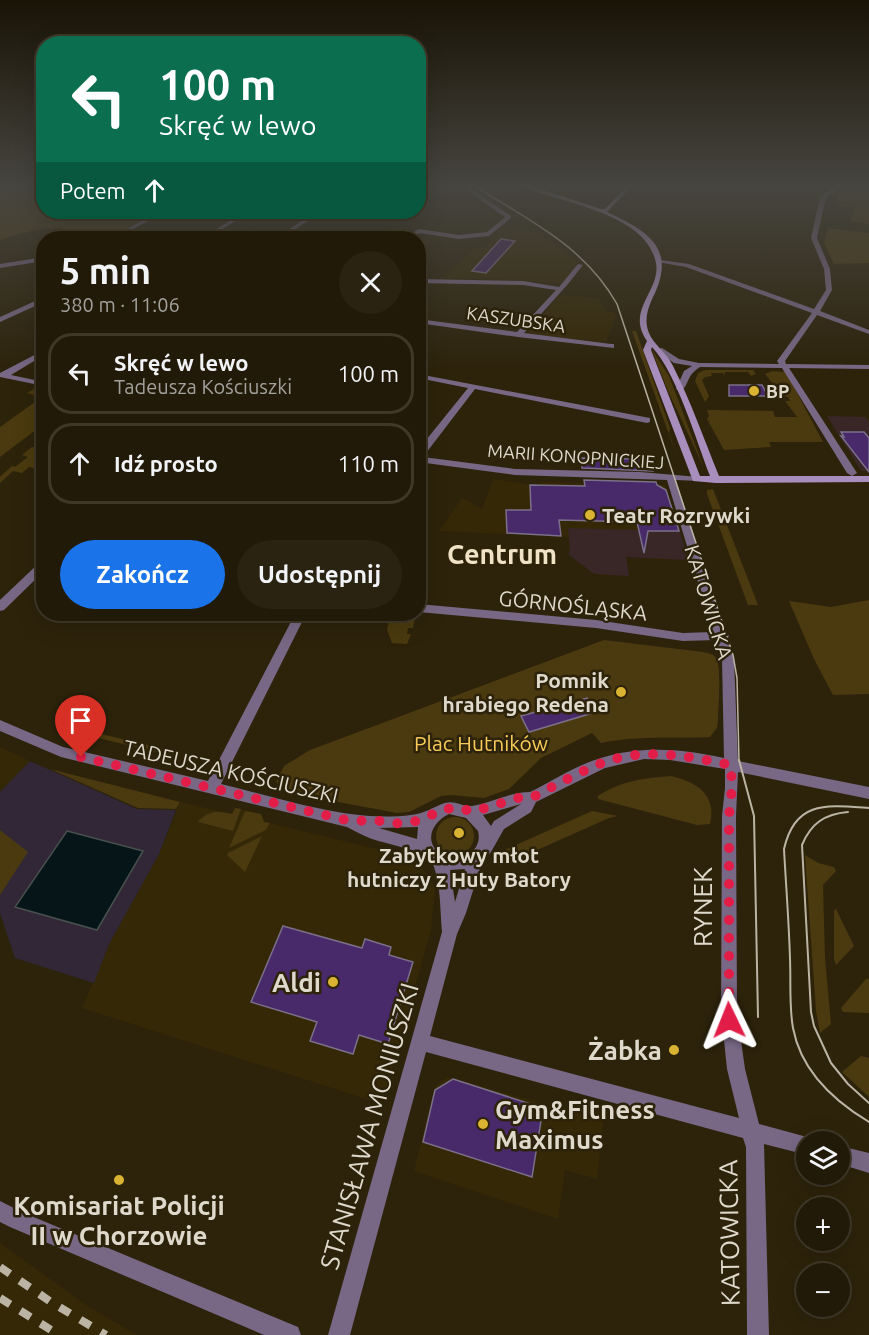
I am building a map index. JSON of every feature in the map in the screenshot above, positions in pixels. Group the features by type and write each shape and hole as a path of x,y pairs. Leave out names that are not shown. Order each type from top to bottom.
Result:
{"street":[{"path":"654,246 660,262 660,272 643,318 649,343 647,350 696,479 869,479"},
{"path":"817,246 827,269 829,290 781,362 852,473"},
{"path":"0,266 36,260"},
{"path":"660,262 687,265 869,332"},
{"path":"518,335 580,265"},
{"path":"426,281 523,283 560,289"},
{"path":"0,320 36,303"},
{"name":"KASZUBSKA","path":"426,322 611,346"},
{"path":"649,343 677,361 699,365 869,367"},
{"path":"659,350 680,389 716,480"},
{"path":"1,375 36,356"},
{"path":"680,389 688,372 699,365"},
{"path":"1,375 36,382"},
{"path":"426,377 646,420"},
{"path":"426,448 474,386"},
{"name":"MARII KONOPNICKIEJ","path":"426,459 515,472 640,475 696,479"},
{"name":"KATOWICKA","path":"671,479 723,636 730,679 731,765"},
{"path":"0,607 36,572"},
{"name":"GÓRNOŚLĄSKA","path":"426,610 596,624 683,637 723,636"},
{"path":"212,788 297,621"},
{"name":"TADEUSZA KOŚCIUSZKI","path":"0,725 62,752 350,821 374,833 415,845 433,855"},
{"path":"472,812 518,798 531,798 602,764 627,757 670,755 869,793"},
{"name":"RYNEK","path":"731,765 729,1012 734,1055 750,1131"},
{"path":"450,932 461,913 468,878 476,858 499,825 526,808 531,798"},
{"path":"450,932 447,886 433,855 424,844 423,832 429,818 448,808 464,808 472,812 485,828 487,843"},
{"name":"TADEUSZA KOŚCIUSZKI","path":"350,821 378,820 402,824 429,818"},
{"path":"433,855 454,864 469,862 476,858"},
{"name":"STANISŁAWA MONIUSZKI","path":"339,1335 450,932"},
{"path":"421,1042 796,1143"},
{"name":"KATOWICKA","path":"750,1131 755,1148 756,1167 758,1335"},
{"path":"850,1158 869,1163"},
{"path":"0,1211 16,1220 290,1335"}],"shaded area":[{"path":"558,246 579,262 563,284 505,279 442,278 475,248"},
{"path":"560,295 598,298 607,311 615,313 616,316 606,343 527,334"},
{"path":"827,416 865,417 869,422 869,471 862,471 858,466"},
{"name":"Teatr Rozrywki","path":"493,479 538,486 541,482 665,485 680,531 569,529 569,537 439,531 462,498 482,509"},
{"path":"568,528 680,531 688,560 626,557 629,576 594,574 568,554 570,552"},
{"path":"0,747 30,761 0,792"},
{"path":"30,761 137,809 176,810 159,854 109,944 94,983 15,958 0,913 0,792"},
{"path":"180,802 232,814 235,808 261,814 265,822 406,856 416,860 431,879 435,888 431,930 382,1104 82,1008 109,944 159,854"},
{"path":"67,831 143,851 97,930 15,907"},
{"path":"448,1077 595,1118 600,1114 604,1116 597,1179 565,1170 558,1219 414,1171 435,1086"},
{"path":"0,1243 89,1307 137,1335 0,1335"}],"green space":[{"path":"826,246 869,246 869,263 834,264"},
{"path":"632,331 636,331 670,428 669,433 681,468"},
{"path":"652,350 669,376 704,468 668,391"},
{"path":"705,370 753,370 756,374 751,376 748,372 725,372 724,376 723,373 711,373 712,376 702,380 709,396 705,402 695,381 698,373"},
{"path":"772,371 786,372 823,442 769,442 771,447 724,450 707,419 709,416 707,410 773,411 775,417 797,417 785,401 790,401 788,397 783,396 765,374"},
{"path":"34,389 36,389 36,395 27,393"},
{"path":"36,401 36,432 33,432 0,457 0,427"},
{"path":"32,447 36,448 36,468 29,467 22,473 13,471 0,483 0,477 12,466 15,467 28,457 22,455"},
{"path":"713,489 758,605 748,605 707,494 707,490"},
{"path":"869,600 869,694 833,695 814,659 789,601 831,607"},
{"path":"389,621 414,621 413,628 408,628 407,634 411,634 407,644 392,643 387,630"},
{"name":"Plac Hutników","path":"604,640 703,652 715,657 718,663 719,679 718,721 717,728 710,737 642,738 601,743 592,733 541,758 509,789 484,798 441,796 409,812 397,813 290,793 276,782 284,766 310,750"},
{"path":"80,729 177,752 174,756 77,733"},
{"path":"50,769 180,802 176,809 138,808"},
{"path":"671,776 696,786 707,797 711,814 710,824 697,825 598,799 598,796 606,791 624,784 642,779"},
{"path":"235,808 241,809 233,831 198,822 214,812 232,814"},
{"path":"245,811 261,814 264,822 270,823 266,830 229,848"},
{"path":"592,811 618,816 501,866 493,863 500,852"},
{"path":"455,817 468,823 474,836 468,849 455,855 442,849 436,836 442,823"},
{"path":"0,830 28,852 0,895"},
{"path":"262,836 245,872 227,855 228,853"},
{"path":"805,855 818,863 834,867 836,871 823,885 825,958 831,1024 820,1033 816,1011"},
{"path":"836,909 854,946 836,965 834,910"},
{"path":"866,979 869,979 869,1013 843,1012 841,1008"},
{"path":"861,1056 869,1058 869,1097 842,1072"}],"building":[{"path":"494,246 510,246 486,273 472,271"},
{"name":"BP","path":"729,385 762,385 768,396 729,396"},
{"path":"841,432 864,432 869,438 869,472 841,436 844,437"},
{"path":"637,456 650,456 653,471 582,468 581,458 637,459"},
{"name":"Teatr Rozrywki","path":"584,480 656,482 666,490 679,531 648,531 644,553 637,522 559,520 561,536 507,533 506,510 531,510 530,485 585,486"},
{"path":"587,698 596,712 529,732 521,716"},
{"name":"Aldi","path":"283,926 362,948 365,939 391,947 389,955 413,962 388,1044 359,1035 353,1054 310,1041 317,1022 251,1002"},
{"name":"Gym&Fitness Maximus","path":"453,1079 543,1108 532,1177 423,1142 435,1090"}],"tram line":[{"path":"567,246 588,265 617,304 733,655 737,678 739,761"},
{"path":"739,760 754,816 758,1017"},
{"path":"869,808 840,806 815,809 796,822 789,833 784,849 790,945 791,1011 797,1044 803,1058 821,1083 843,1104 869,1122"},
{"path":"848,812 832,815 814,825 802,845 811,1012 814,1026 831,1063 848,1084 869,1103"}],"railway":[{"path":"0,1267 51,1302 106,1335"},
{"path":"0,1298 59,1335"}],"place":[{"name":"BP","path":"754,391"},
{"name":"Teatr Rozrywki","path":"590,515"},
{"name":"Pomnik hrabiego Redena","path":"621,692"},
{"name":"Zabytkowy młot hutniczy z Huty Batory","path":"459,833"},
{"name":"Aldi","path":"333,982"},
{"name":"Żabka","path":"674,1050"},
{"name":"Gym&Fitness Maximus","path":"483,1124"},
{"name":"Komisariat Policji II w Chorzowie","path":"119,1180"}],"district":[{"name":"Centrum","path":"502,554"}],"route":[{"path":"81,757 350,821 378,820 402,824 429,818 442,809 456,807 472,812 518,798 531,798 602,764 627,757 644,754 670,755 731,765 729,1020"}]}
